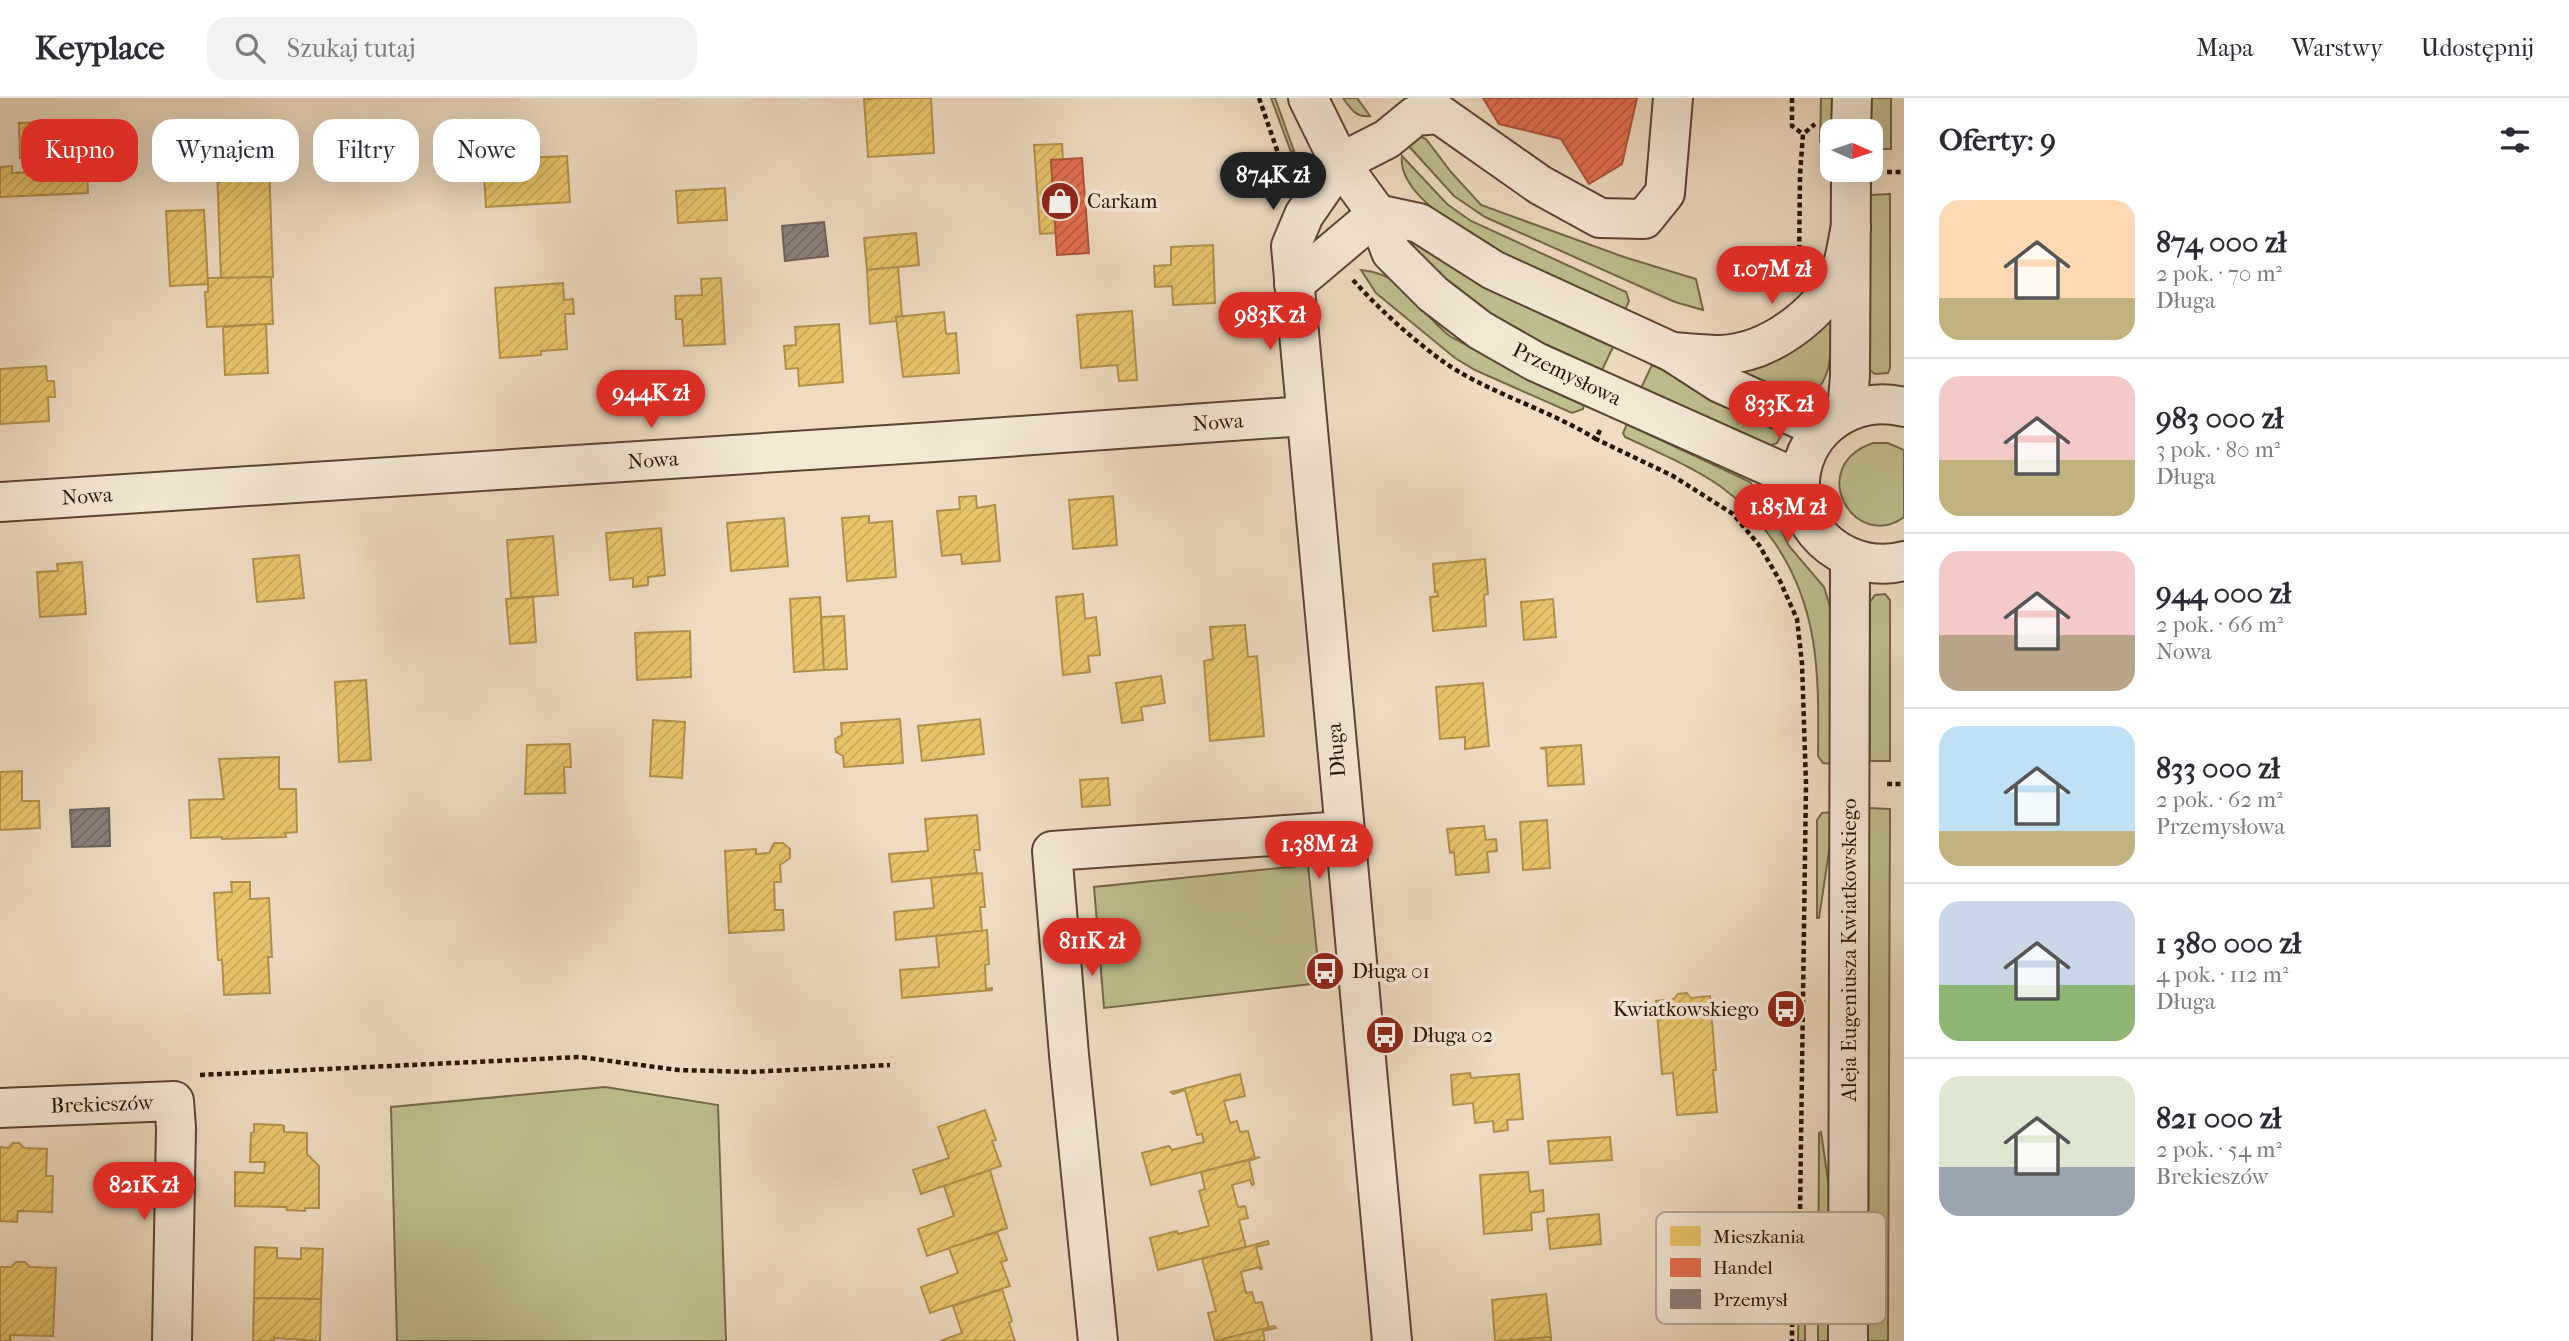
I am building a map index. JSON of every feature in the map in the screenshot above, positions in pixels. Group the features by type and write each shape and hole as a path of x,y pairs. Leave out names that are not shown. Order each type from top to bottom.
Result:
{"street":[{"name":"Przemysłowa","path":"1308,98 1340,163 1377,214 1391,252 1433,294 1480,330 1536,362 1800,480"},
{"path":"1340,163 1387,139 1415,116 1439,114 1540,185 1600,218 1644,219 1665,193 1673,98"},
{"path":"1851,119 1852,98"},
{"path":"1294,284 1377,214 1387,139"},
{"name":"Długa","path":"1340,163 1304,215 1290,246 1392,1341"},
{"path":"1834,420 1851,227 1851,182"},
{"path":"1377,214 1419,223 1493,270 1672,352 1720,383 1834,420"},
{"path":"1672,352 1724,355 1755,347 1790,330 1819,304 1840,273 1851,227"},
{"path":"1904,407 1869,404 1834,420 1807,453 1800,480 1803,504 1812,527 1829,546 1850,559 1870,564 1904,561"},
{"name":"Nowa","path":"0,502 948,441 1305,415"},
{"name":"Aleja Eugeniusza Kwiatkowskiego","path":"1849,1212 1852,704 1850,559"},
{"path":"1098,1341 1069,1055 1052,851 1344,831"},
{"name":"Brekieszów","path":"0,1108 174,1101 176,1128 172,1341"}],"path":[{"path":"1259,98 1281,156"},
{"path":"1792,98 1792,126 1803,134 1799,279"},
{"path":"1601,427 1596,439 1673,476 1733,514 1759,545 1780,581 1797,619 1804,690 1805,784 1800,1212"},
{"path":"174,1101 172,1076 381,1065 580,1057 678,1070 750,1072 890,1065"}],"shaded area":[{"path":"1271,98 1275,98 1294,151 1291,152"},
{"path":"1343,98 1357,98 1370,116 1357,114"},
{"path":"1821,98 1832,98 1832,119 1821,119"},
{"path":"1870,98 1891,98 1891,149 1883,149 1883,119 1870,119"},
{"path":"1416,135 1426,139 1481,205 1624,257 1696,279 1703,310 1675,302 1485,217 1454,196 1406,143"},
{"path":"1402,156 1447,204 1471,221 1626,292 1629,301 1625,310 1532,268 1457,226 1427,203 1407,180"},
{"path":"1890,194 1890,368 1888,373 1875,374 1870,370 1870,195"},
{"path":"1400,236 1405,236 1455,269 1506,297 1613,347 1602,370 1531,337 1479,307 1446,282"},
{"path":"1361,270 1377,273 1401,286 1451,337 1584,405 1583,409 1572,413 1475,370 1455,358 1376,293"},
{"path":"1828,316 1831,320 1831,332 1828,368 1818,388 1809,395 1796,400 1730,369"},
{"path":"1652,365 1780,424 1783,432 1777,443 1770,446 1641,388"},
{"path":"1627,424 1750,482 1767,502 1789,546 1824,587 1831,610 1831,764 1823,763 1818,756 1818,696 1813,638 1797,584 1784,557 1761,525 1733,496 1697,472 1625,437 1623,433"},
{"path":"1873,443 1888,443 1904,450 1904,517 1886,525 1869,524 1854,516 1844,502 1840,486 1842,470 1853,455"},
{"path":"1885,594 1890,600 1890,761 1870,761 1870,602 1875,595"},
{"path":"1869,808 1890,809 1888,1341 1868,1341 1868,1324 1886,1324 1886,1212 1868,1212"},
{"path":"1831,812 1831,838 1817,918 1817,820 1822,813"},
{"path":"1308,865 1320,983 1104,1008 1094,887"},
{"path":"605,1087 718,1105 726,1341 397,1341 391,1107"},
{"path":"1821,1132 1830,1194 1830,1212 1819,1212"},
{"path":"1798,1324 1805,1324 1805,1341 1798,1341"},
{"path":"1818,1324 1830,1324 1830,1341 1818,1341"}],"building: Mieszkania":[{"path":"931,98 934,153 868,157 864,99"},
{"path":"21,123 21,158 20,158"},
{"path":"1062,144 1063,160 1051,160 1056,233 1040,234 1034,145"},
{"path":"567,156 570,202 486,207 484,182 540,182 540,157"},
{"path":"12,166 12,173 21,172 21,182 88,182 88,193 0,197 0,167"},
{"path":"218,182 270,182 273,277 221,279"},
{"path":"725,188 727,220 678,223 676,191"},
{"path":"204,210 208,284 170,286 166,211"},
{"path":"916,233 919,265 867,270 864,238"},
{"path":"1213,245 1215,303 1173,305 1172,286 1155,287 1154,266 1171,265 1171,247"},
{"path":"898,267 902,316 896,317 897,321 870,324 867,270"},
{"path":"271,277 273,324 207,327 205,292 208,292 208,278"},
{"path":"721,278 725,344 684,346 682,319 676,319 675,296 702,295 701,279"},
{"path":"563,283 564,300 573,299 574,314 565,314 567,349 541,351 541,355 500,358 495,288"},
{"path":"1132,311 1137,380 1119,381 1117,365 1081,368 1077,315"},
{"path":"944,312 946,334 956,333 959,373 903,377 896,317"},
{"path":"266,324 268,373 225,375 223,327"},
{"path":"839,324 843,382 799,386 798,368 786,369 784,346 796,345 795,327"},
{"path":"46,366 47,381 54,381 55,397 48,397 49,421 0,424 0,369"},
{"path":"976,496 977,508 995,505 1000,561 962,564 961,554 942,556 937,511 960,509 959,497"},
{"path":"1113,496 1117,545 1073,549 1069,500"},
{"path":"869,516 869,523 892,521 896,577 847,581 842,518"},
{"path":"784,518 788,566 731,571 727,523"},
{"path":"661,528 665,575 648,577 648,585 633,587 633,578 610,580 606,533"},
{"path":"553,536 558,595 511,598 507,540"},
{"path":"299,555 304,598 257,602 253,559"},
{"path":"1485,559 1488,594 1484,595 1486,626 1433,631 1430,597 1438,596 1437,591 1435,592 1433,564"},
{"path":"82,562 86,614 40,617 37,572 58,571 57,564"},
{"path":"1083,594 1085,619 1096,617 1100,655 1088,656 1090,672 1063,675 1056,597"},
{"path":"533,597 536,642 510,644 506,599"},
{"path":"820,597 824,670 794,672 790,599"},
{"path":"1553,599 1556,637 1524,640 1521,602"},
{"path":"844,616 847,669 824,670 821,617"},
{"path":"1245,625 1248,657 1257,656 1264,736 1210,741 1204,661 1213,659 1210,627"},
{"path":"690,631 691,677 637,680 635,633"},
{"path":"1161,676 1165,703 1141,707 1143,720 1122,723 1116,683"},
{"path":"366,680 371,760 339,762 335,682"},
{"path":"1483,683 1489,746 1465,749 1465,737 1440,739 1436,687"},
{"path":"900,719 903,763 844,767 843,756 836,752 835,739 842,735 841,723"},
{"path":"980,719 984,754 922,761 918,726"},
{"path":"653,720 685,722 682,778 650,776"},
{"path":"570,744 571,767 564,767 565,793 525,794 527,745"},
{"path":"1581,745 1584,784 1548,786 1546,749 1540,748"},
{"path":"279,757 279,789 296,789 297,832 285,833 286,837 191,838 189,800 224,799 219,759"},
{"path":"22,771 22,801 39,801 40,828 0,830 0,772"},
{"path":"1108,778 1110,805 1082,807 1080,780"},
{"path":"977,815 980,850 974,850 977,873 892,882 889,854 928,851 925,819"},
{"path":"1547,820 1550,868 1523,870 1520,822"},
{"path":"1484,826 1486,840 1496,839 1497,851 1487,852 1489,872 1456,875 1454,852 1450,853 1447,829"},
{"path":"774,843 783,843 790,849 790,858 780,865 781,882 774,882 775,910 783,910 784,930 729,933 725,851 756,849 756,854 769,853"},
{"path":"982,873 985,907 980,907 982,931 896,940 894,912 934,908 931,878"},
{"path":"231,882 250,882 250,899 269,898 272,957 268,957 270,993 224,995 222,960 218,960 214,893 232,892"},
{"path":"987,930 989,964 985,965 986,989 992,990 902,998 900,970 939,967 936,936"},
{"path":"1687,993 1691,998 1710,996 1717,1112 1677,1115 1673,1073 1662,1074 1656,1001 1674,999 1678,994"},
{"path":"1470,1073 1471,1078 1519,1074 1523,1119 1507,1120 1508,1130 1494,1132 1493,1121 1475,1123 1473,1103 1453,1105 1451,1075"},
{"path":"1240,1074 1245,1096 1224,1101 1230,1123 1237,1121 1240,1132 1248,1131 1255,1158 1151,1185 1142,1153 1169,1146 1172,1150 1204,1142 1202,1134 1197,1135 1185,1090 1173,1094 1171,1092"},
{"path":"985,1110 996,1140 992,1141 1001,1166 921,1194 913,1170 949,1158 938,1127"},
{"path":"254,1124 281,1125 284,1126 284,1132 307,1133 307,1154 319,1166 319,1208 305,1208 305,1211 287,1210 286,1207 235,1206 235,1172 264,1173 265,1162 250,1162"},
{"path":"1610,1137 1612,1160 1550,1164 1548,1141"},
{"path":"13,1143 19,1143 24,1148 47,1149 46,1176 53,1176 52,1212 18,1211 17,1222 0,1221 0,1147 8,1148"},
{"path":"1260,1157 1249,1161 1254,1184 1252,1185 1250,1180 1232,1185 1238,1207 1245,1206 1248,1218 1239,1220 1246,1247 1158,1270 1150,1238 1209,1226 1199,1191 1205,1189 1201,1172"},
{"path":"990,1170 1007,1228 927,1256 918,1229 954,1216 944,1186"},
{"path":"1528,1172 1530,1192 1543,1190 1544,1211 1531,1213 1532,1230 1484,1234 1480,1175"},
{"path":"1599,1214 1601,1244 1550,1249 1547,1219"},
{"path":"997,1232 1007,1260 1001,1262 1010,1286 930,1313 921,1287 958,1273 949,1248"},
{"path":"1268,1241 1269,1244 1256,1247 1262,1269 1259,1267 1241,1272 1246,1293 1252,1292 1255,1303 1262,1302 1269,1328 1215,1341 1208,1313 1216,1311 1202,1259"},
{"path":"255,1247 277,1248 277,1258 301,1259 301,1248 323,1249 321,1299 254,1298"},
{"path":"16,1262 25,1262 30,1267 56,1268 53,1336 10,1335 11,1341 0,1341 0,1267 11,1267"},
{"path":"1002,1289 1015,1341 940,1341 962,1333 953,1306"},
{"path":"1546,1294 1551,1337 1495,1341 1492,1300"},
{"path":"254,1298 321,1299 320,1341 274,1338 274,1341 253,1341"},
{"path":"1274,1326 1276,1328 1263,1331 1265,1341 1216,1341"},
{"path":"1551,1337 1551,1341 1505,1341"}],"building: Handel":[{"path":"1483,98 1637,98 1622,164 1589,184 1561,139 1499,124"},
{"path":"1082,158 1089,253 1057,255 1051,160"}],"building: Przemysł":[{"path":"824,222 828,256 785,261 782,226"},
{"path":"109,808 110,846 72,847 70,810"}],"place":[{"name":"Carkam","path":"1060,201"},
{"name":"Długa 01","path":"1325,971"},
{"name":"Kwiatkowskiego","path":"1786,1009"},
{"name":"Długa 02","path":"1385,1035"}]}
